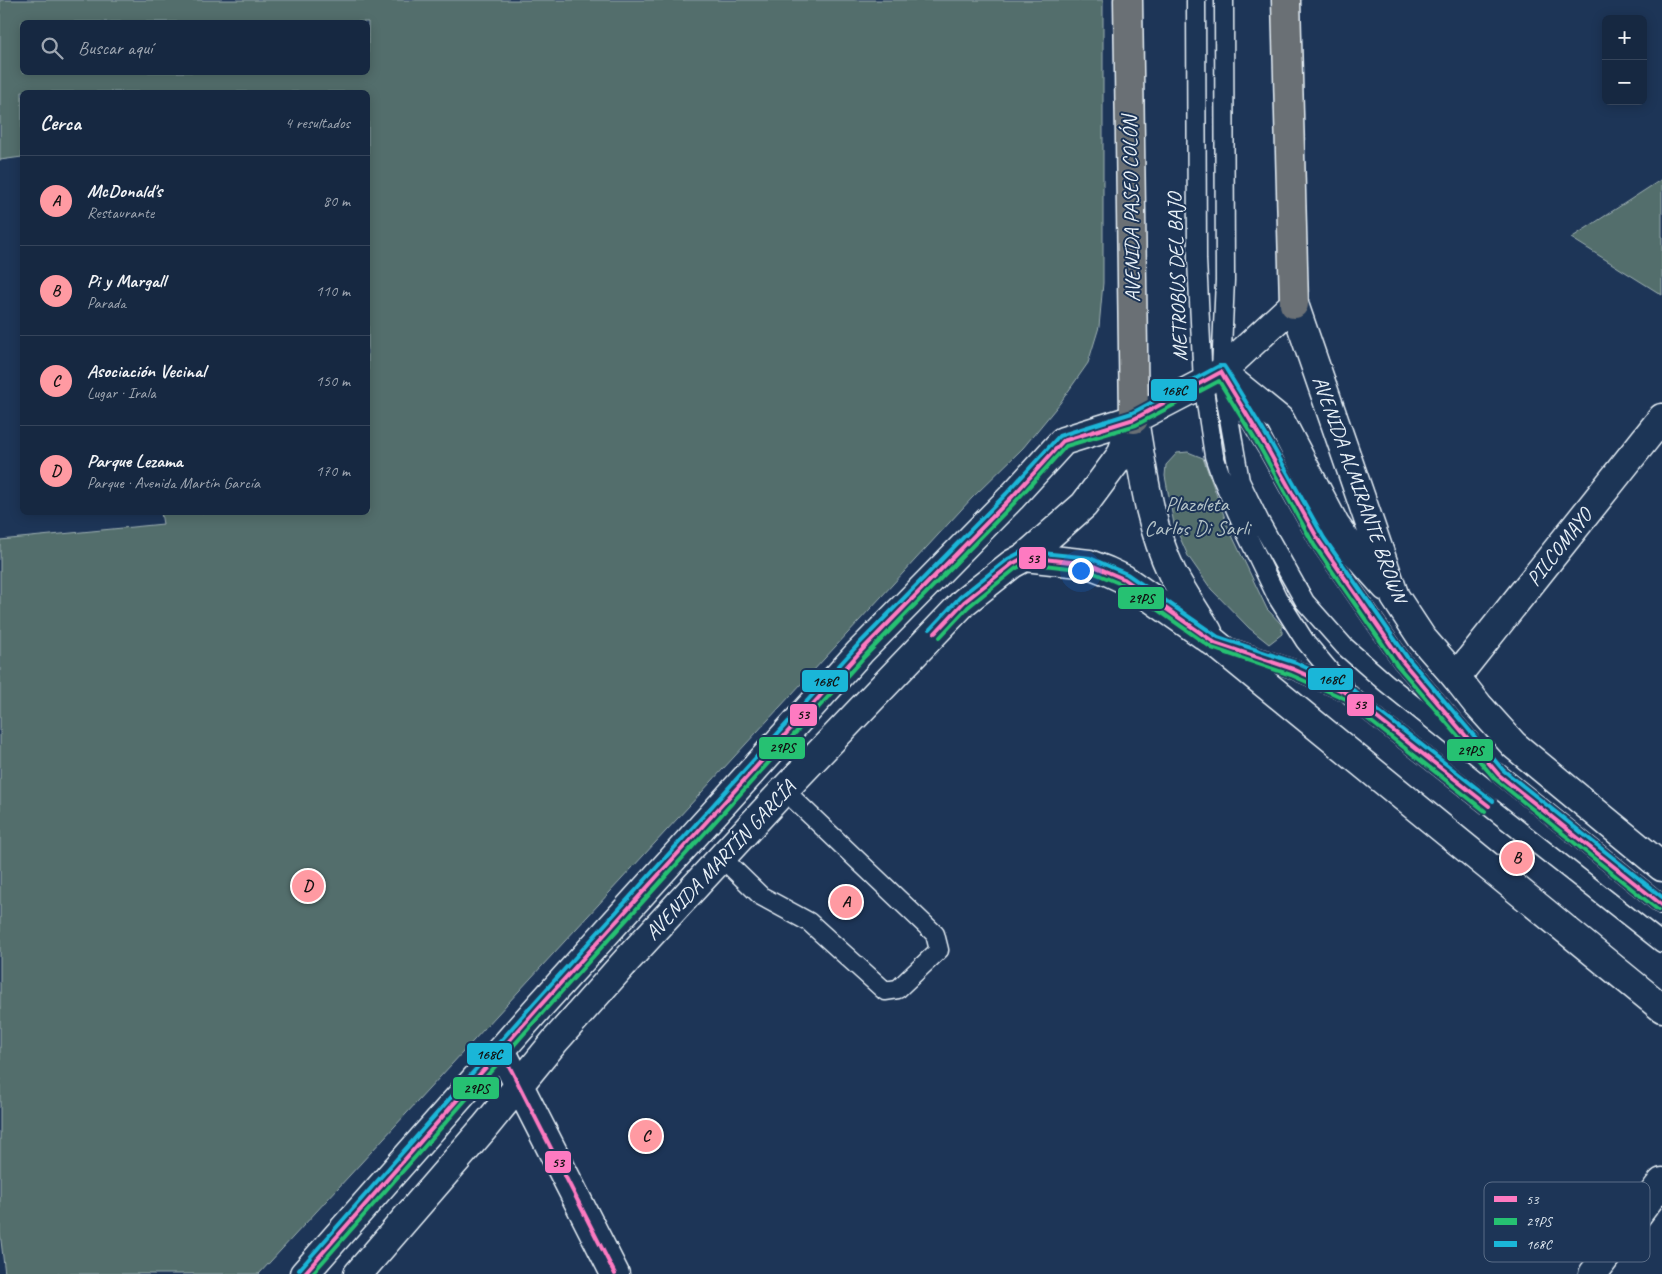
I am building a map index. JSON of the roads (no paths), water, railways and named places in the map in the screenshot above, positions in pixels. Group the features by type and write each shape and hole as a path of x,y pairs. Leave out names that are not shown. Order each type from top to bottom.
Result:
{"main road":[{"name":"AVENIDA PASEO COLÓN","path":"1128,0 1134,419"},
{"path":"1286,0 1294,304"},
{"name":"AVENIDA MARTÍN GARCÍA","path":"304,1274 501,1050 860,652 1011,498 1063,441 1134,419 1212,378 1294,304"},
{"name":"AVENIDA ALMIRANTE BROWN","path":"1294,304 1395,597 1422,638 1514,745 1662,867"},
{"path":"1212,378 1280,420 1335,525 1355,552 1395,597"},
{"name":"PILCOMAYO","path":"1456,677 1662,418"},
{"name":"AVENIDA MARTÍN GARCÍA","path":"358,1274 627,960 784,790 964,602 1012,564 1025,557 1084,505 1121,455 1134,419"},
{"path":"1134,419 1150,508 1160,543 1176,579 1215,643"},
{"path":"1025,557 1089,564 1107,571 1124,579 1215,643 1662,1008"},
{"path":"501,1050 615,1274"},
{"path":"1650,1198 1662,1182"},
{"path":"1593,1274 1602,1262"}],"lane":[{"name":"METROBUS DEL BAJO","path":"1196,0 1197,260 1212,378 1214,456 1246,533 1277,597 1304,641 1349,694 1363,707 1662,943"},
{"name":"METROBUS DEL BAJO","path":"1224,0 1225,280 1212,378 1240,480 1260,522 1304,602 1344,646 1384,682 1662,906"},
{"name":"METROBUS DEL BAJO","path":"1212,378 1267,448 1319,540 1402,661 1499,776"},
{"name":"METROBUS DEL BAJO","path":"1215,643 1293,669 1349,694"},
{"path":"722,858 761,896 808,922 884,991 898,989 940,950 935,934 784,790"}],"place":[{"name":"Pi y Margall","path":"1517,858"},
{"name":"Parque Lezama","path":"308,886"},
{"name":"McDonald's","path":"846,902"},
{"name":"Asociación Vecinal","path":"646,1136"}],"park label":[{"name":"Plazoleta Carlos Di Sarli","path":"1197,516"}]}
